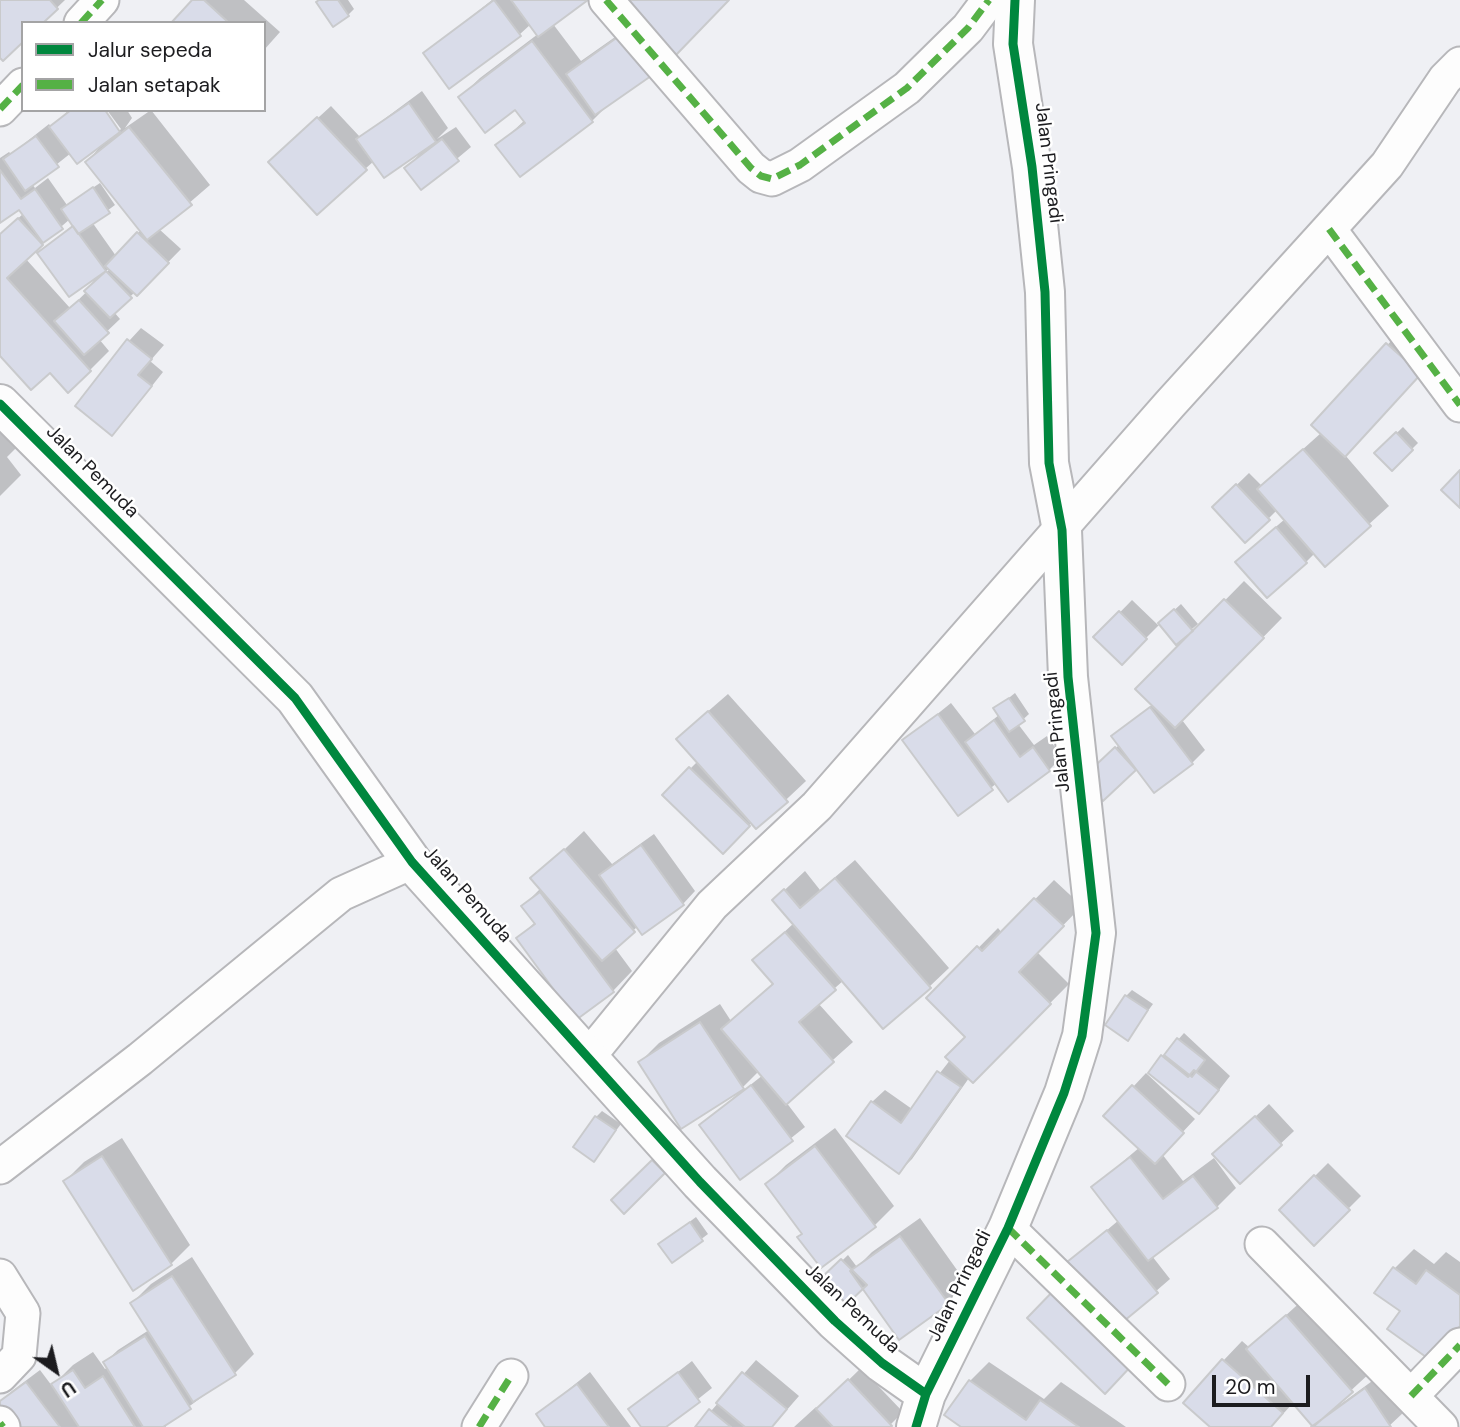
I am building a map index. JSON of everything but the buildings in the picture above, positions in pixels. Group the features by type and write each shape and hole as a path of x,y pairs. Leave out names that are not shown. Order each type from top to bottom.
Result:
{"street":[{"path":"83,21 102,0"},
{"path":"606,0 751,167 761,176 772,179 800,165 907,88 968,28 988,0"},
{"name":"Jalan Pringadi","path":"921,1410 1008,1228 1064,1093 1083,1035 1096,933 1068,677 1062,530 1049,463 1045,292 1032,167 1013,44 1015,0"},
{"path":"588,1057 712,905 817,806 1170,404 1387,165 1455,79"},
{"path":"0,109 21,87"},
{"path":"1329,229 1460,405"},
{"name":"Jalan Pemuda","path":"0,404 295,698 412,862 700,1182 835,1321 882,1363 921,1410"},
{"path":"0,1167 140,1059 341,894 412,862"},
{"path":"1008,1228 1168,1384"},
{"path":"1262,1244 1441,1427"},
{"path":"0,1276 23,1314 19,1356 0,1376"},
{"path":"1411,1396 1460,1345"},
{"path":"479,1427 511,1376"},
{"path":"0,1423 4,1427"}],"marked path":[{"path":"83,21 102,0"},
{"path":"606,0 751,168 761,176 772,179 800,165 907,88 968,28 989,0"},
{"path":"0,109 21,87"},
{"path":"1329,229 1460,405"},
{"path":"1008,1228 1168,1384"},
{"path":"1411,1396 1460,1345"},
{"path":"479,1427 511,1376"},
{"path":"0,1423 3,1427"}],"cycle path":[{"path":"916,1427 926,1394 1008,1228 1064,1093 1082,1036 1096,933 1068,677 1062,530 1049,463 1045,292 1032,167 1013,44 1015,0"},
{"path":"0,404 295,698 412,862 700,1182 835,1321 882,1363 926,1394"}]}
